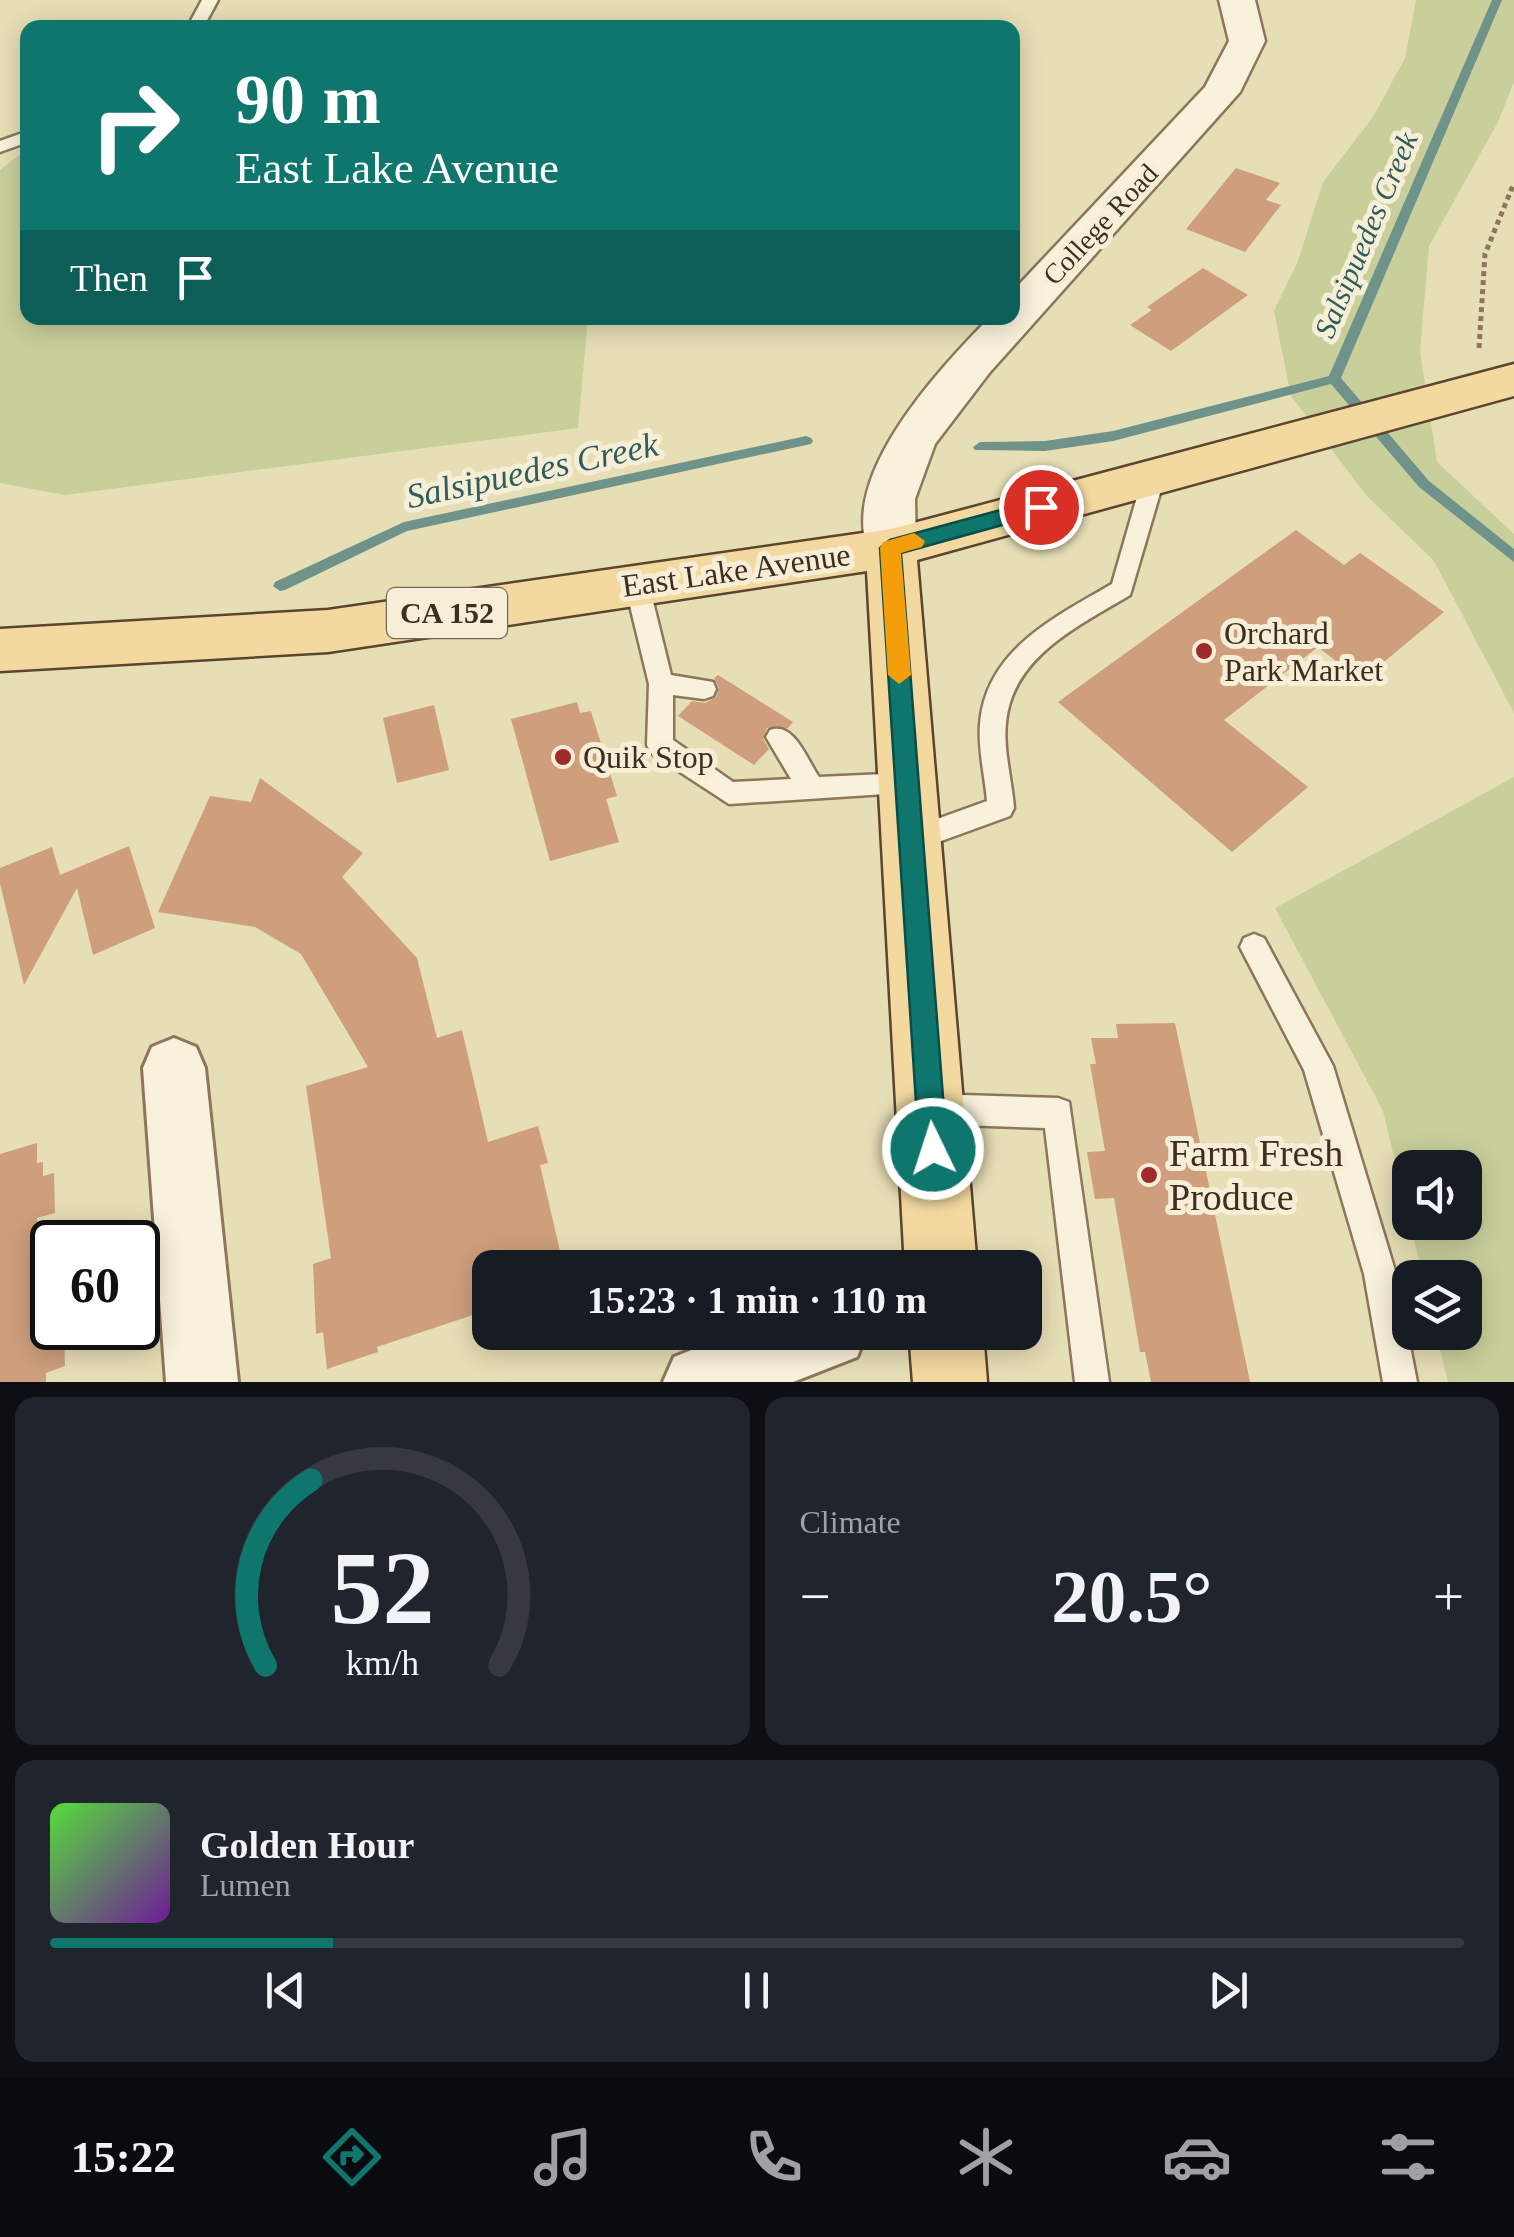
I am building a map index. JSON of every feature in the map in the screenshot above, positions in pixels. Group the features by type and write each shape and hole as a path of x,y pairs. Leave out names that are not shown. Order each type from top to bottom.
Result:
{"main road":[{"name":"East Lake Avenue","path":"0,650 328,630 890,548 1494,385"},
{"path":"890,548 940,1250"},
{"path":"947,1350 950,1382"}],"street":[{"name":"College Road","path":"1020,312 1221,92 1246,41 1238,0"},
{"name":"College Road","path":"890,548 890,499 913,440 1008,325"},
{"path":"174,1068 202,1382"},
{"path":"699,1382 784,1350"}],"lane":[{"path":"637,585 661,684 660,745 729,793 811,788 909,812 1001,808 994,723 1010,668 1058,628 1122,589 1154,476"},
{"path":"661,684 704,689"},
{"path":"779,737 811,788"},
{"path":"1254,946 1318,1066 1380,1274 1400,1382"},
{"path":"930,1109 1058,1112 1092,1382"}],"path":[{"path":"1494,385 1486,254 1514,183"}],"shaded area":[{"path":"0,0 1514,0 1514,1382 0,1382"}],"green space":[{"path":"1416,0 1514,0 1514,82 1498,122 1429,246 1420,351 1437,462 1514,534 1514,713 1434,561 1366,495 1291,396 1274,311 1298,261 1323,182 1373,117 1405,58"},
{"path":"20,154 20,325 587,325 578,428 65,495 0,483 0,170"},
{"path":"1514,777 1514,1382 1448,1382 1440,1350 1482,1350 1482,1260 1419,1260 1414,1240 1482,1240 1482,1150 1392,1150 1383,1111 1275,908"}],"building":[{"path":"1236,168 1280,183 1266,200 1281,205 1245,252 1186,229"},
{"path":"1203,268 1248,295 1171,351 1130,325 1152,310 1147,307"},
{"name":"Orchard Park Market","path":"1296,530 1344,565 1360,553 1444,612 1361,681 1318,647 1224,720 1308,787 1232,852 1058,702"},
{"name":"Quik Stop","path":"718,675 793,722 788,728 767,728 763,739 769,749 754,765 678,716 692,701 705,703 716,697 719,688 714,678"},
{"name":"Quik Stop","path":"577,702 580,713 591,711 617,796 606,799 619,842 550,861 511,719"},
{"path":"434,705 449,770 397,783 383,718"},
{"path":"260,778 363,853 342,877 417,958 437,1038 462,1030 488,1142 538,1126 548,1163 540,1165 560,1250 472,1250 472,1315 377,1347 378,1352 327,1369 323,1332 316,1334 313,1264 331,1258 306,1086 368,1067 301,954 255,927 158,912 210,796 251,802"},
{"path":"129,846 155,928 93,955 77,888 24,985 0,883 0,868 52,847 60,875"},
{"name":"Farm Fresh Produce","path":"1175,1023 1250,1382 1151,1382 1145,1352 1140,1352 1114,1198 1095,1199 1087,1152 1105,1151 1090,1064 1096,1064 1091,1038 1118,1038 1116,1024"},
{"path":"37,1143 37,1163 43,1162 43,1176 54,1173 55,1213 30,1220 30,1350 65,1350 65,1366 46,1373 46,1382 0,1382 0,1154"}],"waterway":[{"name":"Salsipuedes Creek","path":"1334,379 1497,0"},
{"name":"Salsipuedes Creek","path":"980,447 1045,446 1113,436 1334,379"},
{"path":"1334,379 1424,484 1514,557"},
{"name":"Salsipuedes Creek","path":"280,586 404,527 806,441"}],"slow traffic":[{"path":"899,675 890,548 914,541"}],"place":[{"name":"Orchard Park Market","path":"1204,651"},
{"name":"Quik Stop","path":"563,757"},
{"name":"Farm Fresh Produce","path":"1149,1175"}],"route":[{"path":"933,1149 890,548 1041,507"}]}
